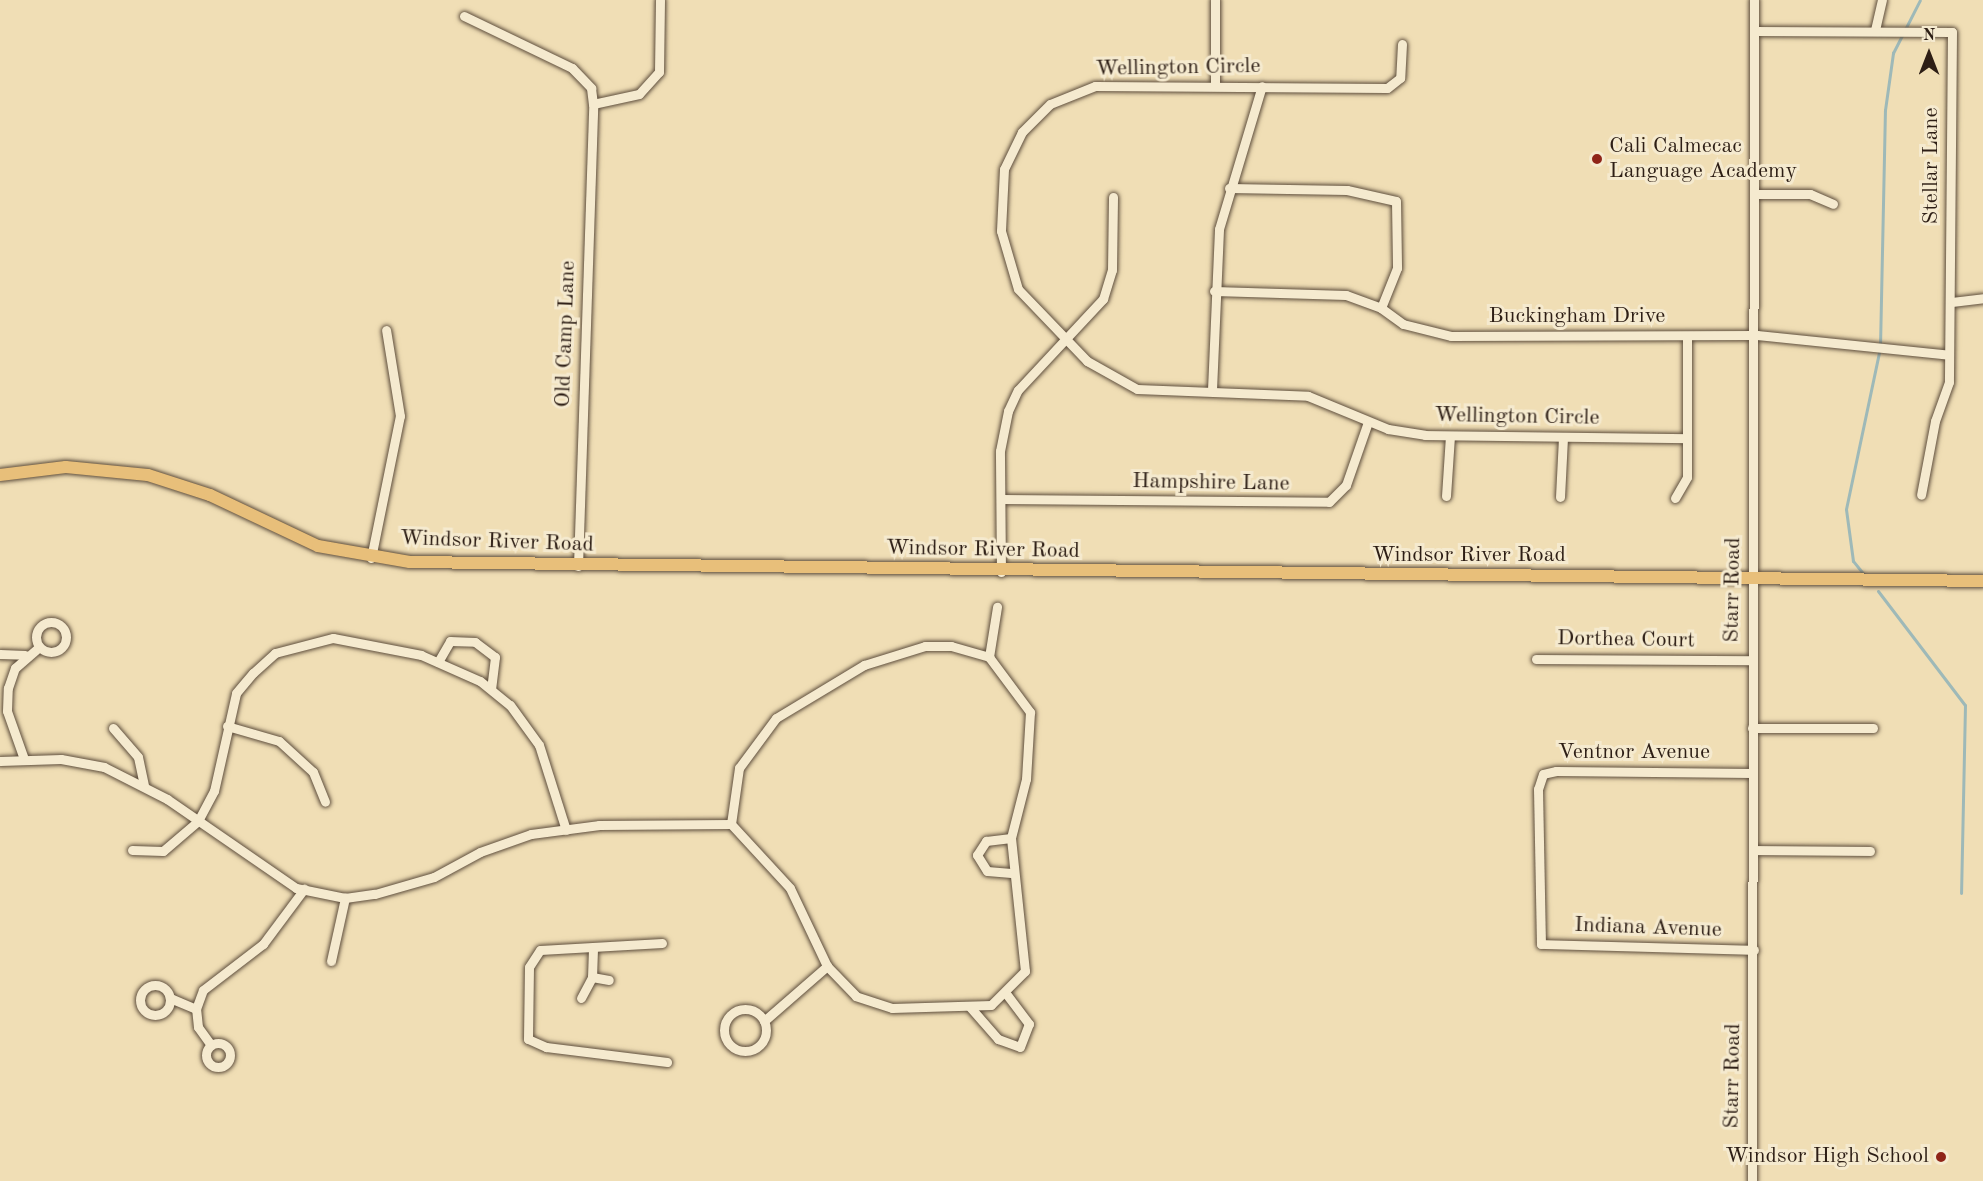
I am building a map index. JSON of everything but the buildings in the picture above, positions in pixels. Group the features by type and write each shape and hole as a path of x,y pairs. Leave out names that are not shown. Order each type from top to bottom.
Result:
{"main road":[{"name":"Windsor River Road","path":"0,474 66,466 148,476 210,495 318,546 371,558 578,566 1983,581"}],"street":[{"path":"593,104 639,94 659,72 660,0"},
{"path":"1215,0 1215,86"},
{"name":"Starr Road","path":"1752,1181 1754,950 1751,660 1757,334 1754,0"},
{"path":"1875,30 1882,0"},
{"name":"Old Camp Lane","path":"464,16 572,68 591,88 593,104 578,566"},
{"name":"Stellar Lane","path":"1754,31 1952,32 1952,302 1949,382 1935,421 1921,495"},
{"name":"Wellington Circle","path":"1402,44 1400,78 1387,88 1118,85 1071,92 1035,117 1011,149 1001,191 1009,270 1031,306 1103,374 1137,389 1212,390 1308,396 1368,422 1406,434 1687,438"},
{"path":"1212,390 1214,291 1229,188 1262,86"},
{"path":"1229,188 1347,190 1396,201 1397,268 1381,308"},
{"path":"1756,194 1810,194 1833,204"},
{"path":"1001,572 1000,452 1008,411 1018,390 1103,299 1112,270 1113,197"},
{"name":"Buckingham Drive","path":"1214,291 1330,292 1381,308 1403,324 1451,336 1687,337 1757,334 1949,355"},
{"path":"1952,302 1983,298"},
{"path":"371,558 400,416 386,330"},
{"path":"1675,498 1687,477 1687,337"},
{"name":"Hampshire Lane","path":"1001,499 1329,502 1346,485 1368,422"},
{"path":"1446,496 1450,436"},
{"path":"1560,497 1563,438"},
{"path":"989,657 998,607"},
{"path":"132,850 163,851 198,821 214,791 236,693 275,653 303,642 355,641 438,662 491,689 539,745 566,830"},
{"path":"438,662 450,641 475,642 495,657 491,689"},
{"path":"0,761 24,759 104,767 144,786 303,889 345,898 410,886 480,852 566,830 731,824 790,888 827,966 856,996 892,1008 991,1005 1007,994 1026,971 1027,949 1011,873 1011,838 1026,779 1030,712 989,657 925,646 864,665 776,718 739,768 731,824"},
{"path":"0,654 25,655 39,647"},
{"path":"24,759 4,710 8,688 25,655"},
{"name":"Dorthea Court","path":"1536,659 1751,660"},
{"path":"227,726 279,741 313,772 325,802"},
{"path":"113,728 138,757 144,786"},
{"path":"1752,728 1873,728"},
{"name":"Ventnor Avenue","path":"1541,944 1538,789 1543,774 1752,773"},
{"path":"1011,838 986,841 977,855 987,871 1011,873"},
{"path":"1753,850 1870,851"},
{"path":"211,1045 198,1027 196,1009 203,990 263,944 303,889"},
{"path":"332,961 345,898"},
{"path":"662,943 593,949 540,950 530,967 528,1039 546,1047 667,1062"},
{"name":"Indiana Avenue","path":"1541,944 1754,950"},
{"path":"580,998 591,976 593,949"},
{"path":"764,1021 827,966"},
{"path":"591,976 609,980"},
{"path":"970,1007 998,1039 1020,1047 1029,1024 1007,994"},
{"path":"170,998 196,1009"},
{"path":"737,1010 756,1011 764,1021 765,1035 757,1047 743,1051 726,1039 724,1024 737,1010"}],"waterway":[{"path":"1866,577 1853,561 1846,509 1880,347 1885,110 1893,53 1920,0"},
{"path":"1878,591 1965,705 1961,893"}],"place":[{"name":"Cali Calmecac Language Academy","path":"1597,159"},
{"name":"Windsor High School","path":"1941,1157"}]}
